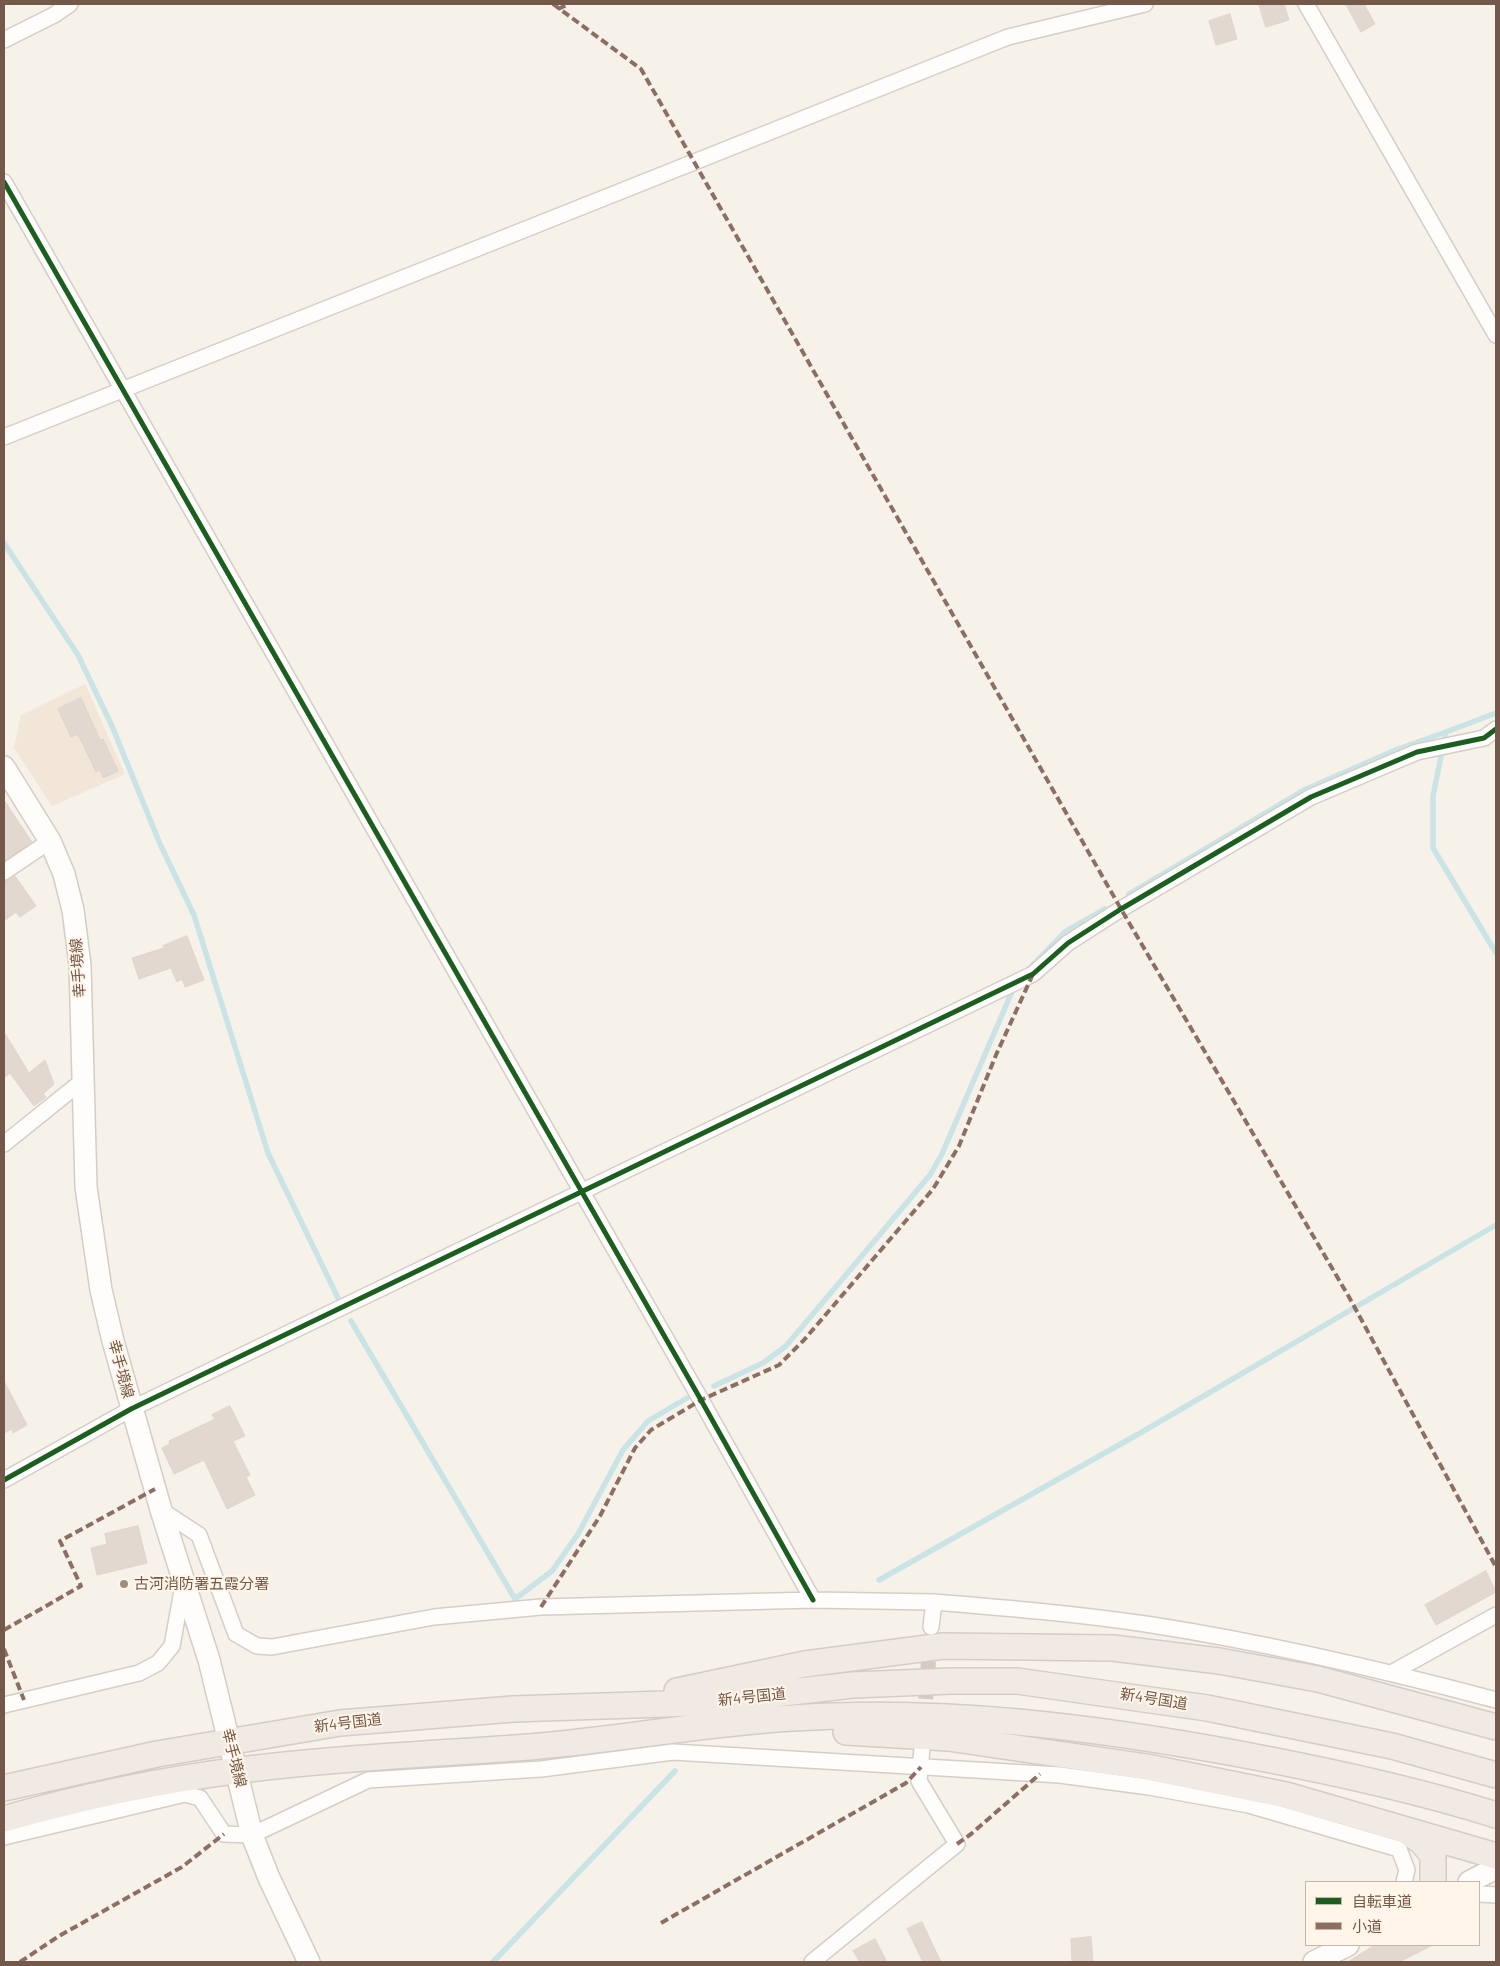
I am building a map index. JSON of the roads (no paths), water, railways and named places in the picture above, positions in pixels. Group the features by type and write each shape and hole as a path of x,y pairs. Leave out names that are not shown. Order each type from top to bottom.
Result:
{"highway":[{"path":"602,1706 805,1664 943,1646 1113,1648 1219,1661 1318,1679 1496,1728"},
{"name":"新4号国道","path":"4,1788 78,1770 230,1741 340,1723 513,1709 721,1701 897,1682 1017,1681 1208,1708 1392,1746 1496,1775"},
{"name":"新4号国道","path":"4,1819 158,1783 238,1770 532,1747 791,1718 865,1716 999,1719 1199,1746 1348,1776 1496,1815"},
{"path":"686,1729 753,1735 803,1732 864,1732 948,1738 1040,1750 1147,1767 1286,1794 1496,1856"},
{"path":"1404,1829 1421,1841 1433,1855 1433,1881"}],"main road":[{"name":"幸手境線","path":"4,767 50,841 64,874 74,910 80,965 86,1187 91,1233 103,1299 131,1409 209,1660 238,1770 252,1835 269,1878 309,1962"},
{"path":"1471,1881 1496,1868"},
{"path":"1314,1962 1346,1946"}],"street":[{"path":"4,40 54,15 70,4"},
{"path":"4,437 1008,37 1145,4"},
{"path":"1306,4 1496,335"},
{"path":"4,182 581,1190 813,1600"},
{"path":"4,1480 131,1409 581,1190 1033,974 1068,943 1121,909 1311,797 1417,752 1484,738 1496,729"},
{"path":"4,872 50,841"},
{"path":"4,1144 82,1082"},
{"path":"161,1510 200,1535 236,1634 257,1646 272,1647 434,1617 541,1607 813,1600 934,1602 1053,1612 1153,1625 1393,1672 1496,1700"},
{"path":"4,1704 139,1673 158,1663 172,1646 184,1578"},
{"path":"931,1627 934,1602"},
{"path":"1393,1672 1496,1615"},
{"path":"812,1962 957,1844 919,1781 922,1748"},
{"path":"4,1836 185,1794 200,1798 224,1834 252,1835 368,1780 541,1769 673,1752 1060,1775 1149,1787 1248,1805 1399,1849 1407,1870 1404,1881"},
{"path":"1480,1894 1496,1895"}],"waterway":[{"path":"4,543 78,655 112,726 160,844 194,915 268,1153 338,1298"},
{"path":"1496,713 1446,732 1433,796 1433,848 1496,953"},
{"path":"1129,894 1304,790 1398,749 1446,732"},
{"path":"1028,970 1065,932 1105,909"},
{"path":"714,1386 763,1363 786,1346 930,1175 942,1154 1011,994"},
{"path":"879,1580 1142,1432 1496,1225"},
{"path":"351,1321 515,1599 552,1571 578,1534 623,1450 648,1421 687,1398"},
{"path":"493,1962 675,1771"}],"tunnel":[{"path":"924,1722 930,1641"}],"place":[{"name":"古河消防署五霞分署","path":"124,1584"}]}
